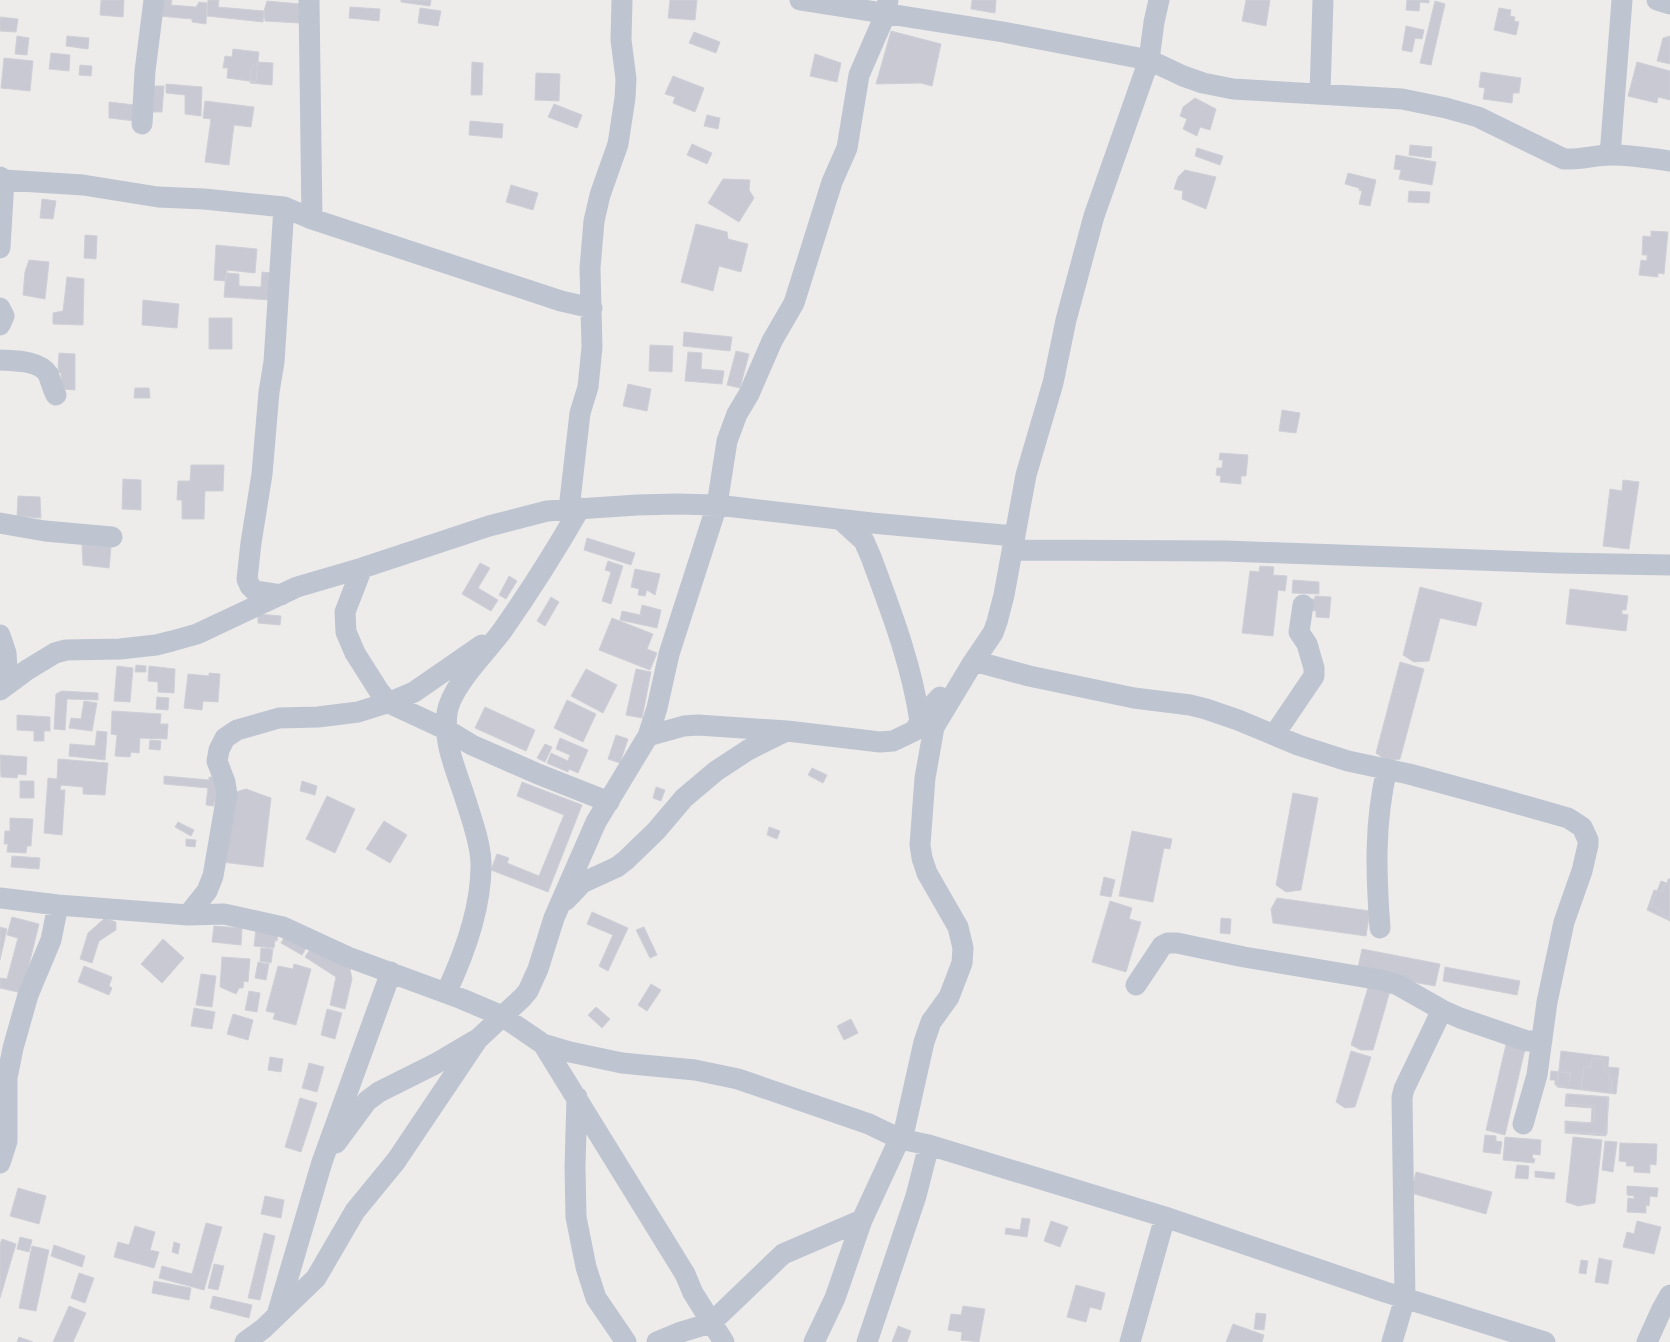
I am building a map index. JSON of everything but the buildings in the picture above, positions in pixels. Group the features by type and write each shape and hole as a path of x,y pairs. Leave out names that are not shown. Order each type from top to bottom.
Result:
{"street":[{"path":"142,124 145,71 154,0"},
{"path":"309,0 312,219"},
{"path":"446,993 462,959 471,933 480,882 481,861 466,800 448,747 447,713 450,700 458,687 503,629 538,579 575,508 580,413 588,380 592,346 590,268 594,221 600,195 618,144 625,98 626,79 621,40 622,0"},
{"path":"800,0 887,6 1003,32 1149,60 1183,76 1203,83 1233,89 1402,99 1446,108 1478,117 1564,159 1610,155 1644,156 1670,161"},
{"path":"814,1342 835,1298 862,1220 900,1139 908,1116 924,1042 931,1022 949,997 962,963 963,948 958,927 927,873 922,858 920,845 926,778 934,728 973,662 993,633 997,622 1004,595 1026,475 1053,383 1066,320 1094,216 1149,60 1154,22 1159,0"},
{"path":"1320,94 1323,0"},
{"path":"1610,155 1622,0"},
{"path":"1657,0 1670,4"},
{"path":"245,1342 263,1329 316,1278 355,1211 396,1161 478,1039 528,991 538,969 560,906 596,822 648,736 657,708 669,654 717,505 727,440 737,414 749,394 772,341 794,303 832,182 847,148 859,75 887,6"},
{"path":"0,248 2,178 83,185 158,197 204,199 284,207 312,219 561,301 592,308"},
{"path":"280,595 255,591 250,586 247,579 262,474 269,392 274,362 284,207"},
{"path":"0,308 4,316 0,325"},
{"path":"0,360 36,365 46,372 56,395"},
{"path":"4,686 55,653 66,650 120,649 156,645 172,641 197,634 297,587 362,568 489,526 547,511 575,508 677,504 717,505 1013,543 1558,563 1670,565"},
{"path":"841,520 864,541 871,556 906,657 917,701 920,722"},
{"path":"0,523 45,531 112,537"},
{"path":"362,568 345,612 346,632 355,653 379,692 389,703 447,730 487,751 609,802"},
{"path":"1274,735 1314,676 1314,668 1306,644 1299,632 1303,605"},
{"path":"188,915 207,891 213,876 227,795 225,782 217,761 219,750 225,738 238,730 279,718 318,717 358,712 389,703 414,692 467,656 503,629"},
{"path":"0,635 6,653 4,686"},
{"path":"648,736 684,726 698,724 787,731 880,742 893,741 914,731 929,709 973,662"},
{"path":"973,662 1028,676 1134,698 1198,707 1238,720 1298,745 1348,761 1409,774 1568,818 1582,827 1588,840 1588,846 1582,871 1564,922 1546,1002 1537,1075 1523,1124"},
{"path":"560,906 582,883 617,868 656,831 684,798 716,771 748,750 787,731"},
{"path":"1380,928 1377,873 1378,827 1380,802 1387,769"},
{"path":"0,898 58,905 188,915 224,914 283,927 348,957 446,993 502,1016 543,1044 570,1052 622,1063 695,1070 738,1079 869,1124 900,1139 929,1145 1165,1217 1246,1246 1545,1342"},
{"path":"0,1163 7,1141 7,1078 13,1048 28,995 51,940 58,905"},
{"path":"1136,985 1156,958 1162,946 1168,943 1177,943 1244,957 1380,980 1398,985 1442,1010 1460,1018 1527,1041 1542,1041"},
{"path":"267,1342 322,1162 391,972"},
{"path":"1392,1342 1405,1298 1402,1097 1404,1089 1442,1010"},
{"path":"322,1162 367,1101 393,1084 435,1064 478,1039"},
{"path":"543,1044 685,1274 711,1323 724,1342"},
{"path":"577,1097 575,1167 576,1217 586,1267 596,1298 626,1342"},
{"path":"867,1342 914,1203 929,1145"},
{"path":"1130,1342 1165,1217"},
{"path":"657,1342 681,1332 711,1323 783,1254 862,1220"},
{"path":"1648,1342 1661,1311 1670,1295"}]}
